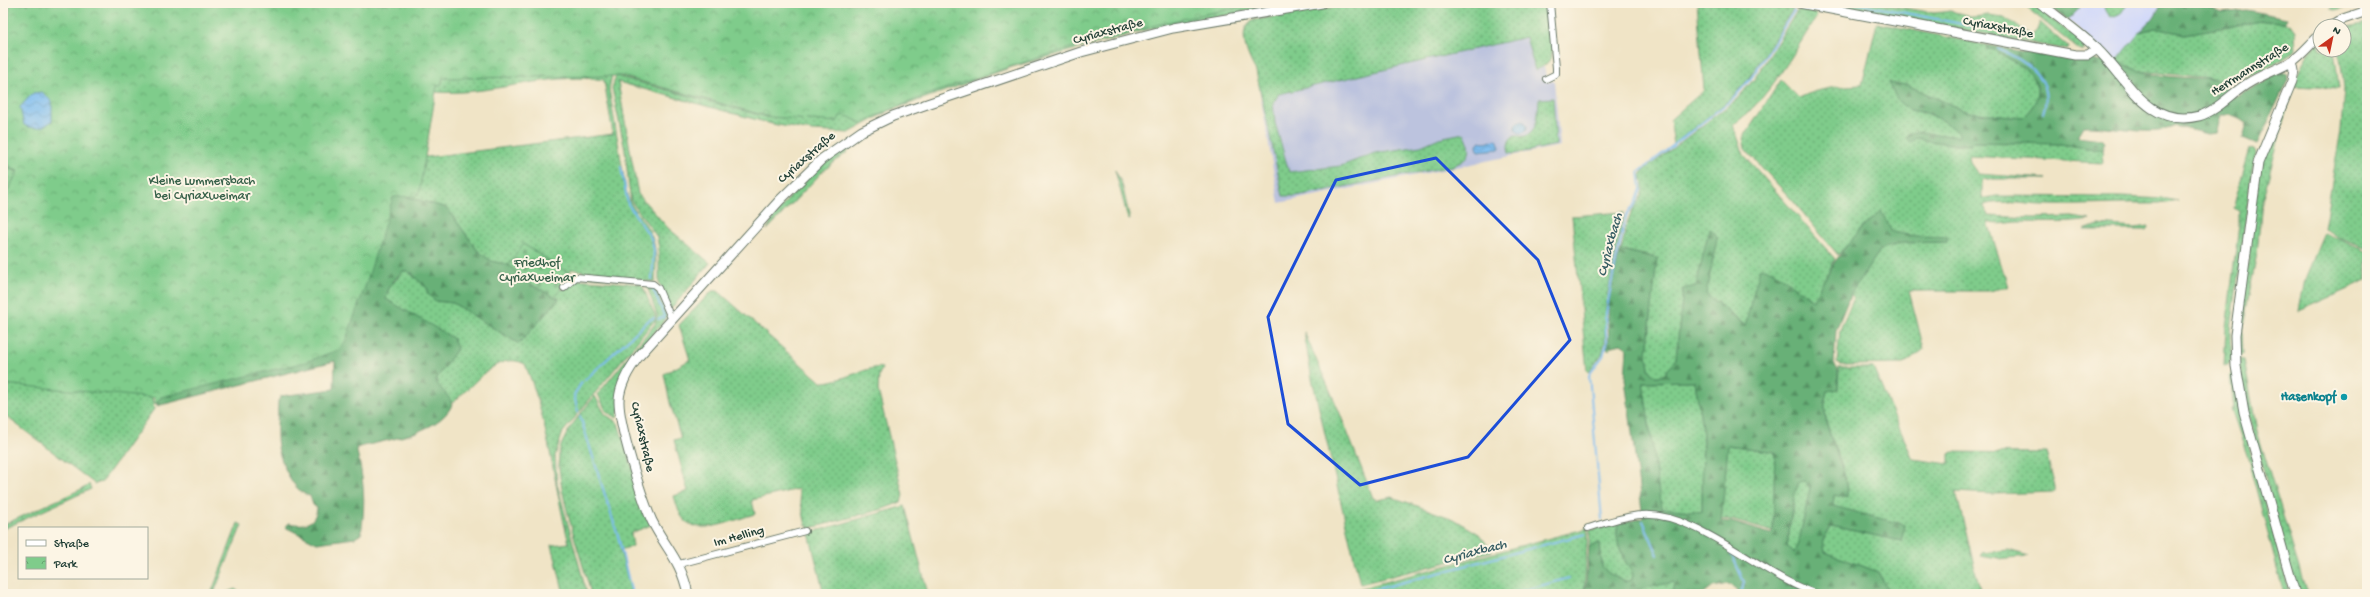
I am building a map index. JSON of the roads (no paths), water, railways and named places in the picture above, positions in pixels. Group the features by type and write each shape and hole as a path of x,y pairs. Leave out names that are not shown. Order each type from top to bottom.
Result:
{"street":[{"name":"Cyriaxstraße","path":"688,594 679,564 655,526 643,498 623,423 619,401 622,386 633,364 810,170 851,138 893,116 1021,71 1126,40 1173,28 1322,3"},
{"path":"1546,78 1556,74 1550,3"},
{"name":"Cyriaxstraße","path":"1799,3 2076,55 2088,54 2097,49"},
{"name":"Herrmannstraße","path":"2040,3 2110,61 2134,94 2144,103 2158,112 2180,117 2200,116 2208,112 2248,84 2292,61 2312,42"},
{"path":"2346,18 2367,11"},
{"path":"2292,61 2294,71 2292,81 2258,163 2235,335 2236,366 2246,418 2295,594"},
{"path":"564,288 576,277 653,284 658,288 672,320"},
{"path":"1588,528 1642,515 1673,518 1728,546 1802,590 1818,594"},
{"name":"Im Helling","path":"679,564 805,531"}],"water":[{"path":"42,92 52,102 52,121 38,128 24,125 20,107 33,93"},
{"path":"1519,121 1523,121 1527,127 1523,133 1519,133 1515,129 1515,125"},
{"path":"1497,139 1500,147 1499,149 1478,151 1477,144 1480,141 1486,143"}],"waterway":[{"path":"1855,3 1972,26"},
{"name":"Cyriaxbach","path":"1602,520 1589,375 1603,356 1607,343 1605,319 1611,285 1626,216 1636,203 1641,189 1639,172 1734,98 1752,77 1794,11"},
{"path":"1998,49 2018,59 2035,72 2045,90 2046,101 2043,113"},
{"path":"621,167 628,204 651,238 654,250 652,279"},
{"path":"652,286 664,315 663,318 658,319"},
{"path":"585,380 649,320 654,318"},
{"path":"578,412 574,395 582,382"},
{"path":"580,416 618,536 632,594"},
{"path":"1643,521 1658,555"},
{"name":"Cyriaxbach","path":"1370,591 1585,534"},
{"path":"1731,553 1744,582 1741,594"},
{"name":"Cyriaxbach","path":"1510,594 1569,578"},
{"name":"Cyriaxbach","path":"1359,594 1367,592"}],"place":[{"name":"Hasenkopf","path":"2344,397"}],"park label":[{"name":"Kleine Lummersbach bei Cyriaxweimar","path":"202,188"},
{"name":"Friedhof Cyriaxweimar","path":"537,270"}]}
